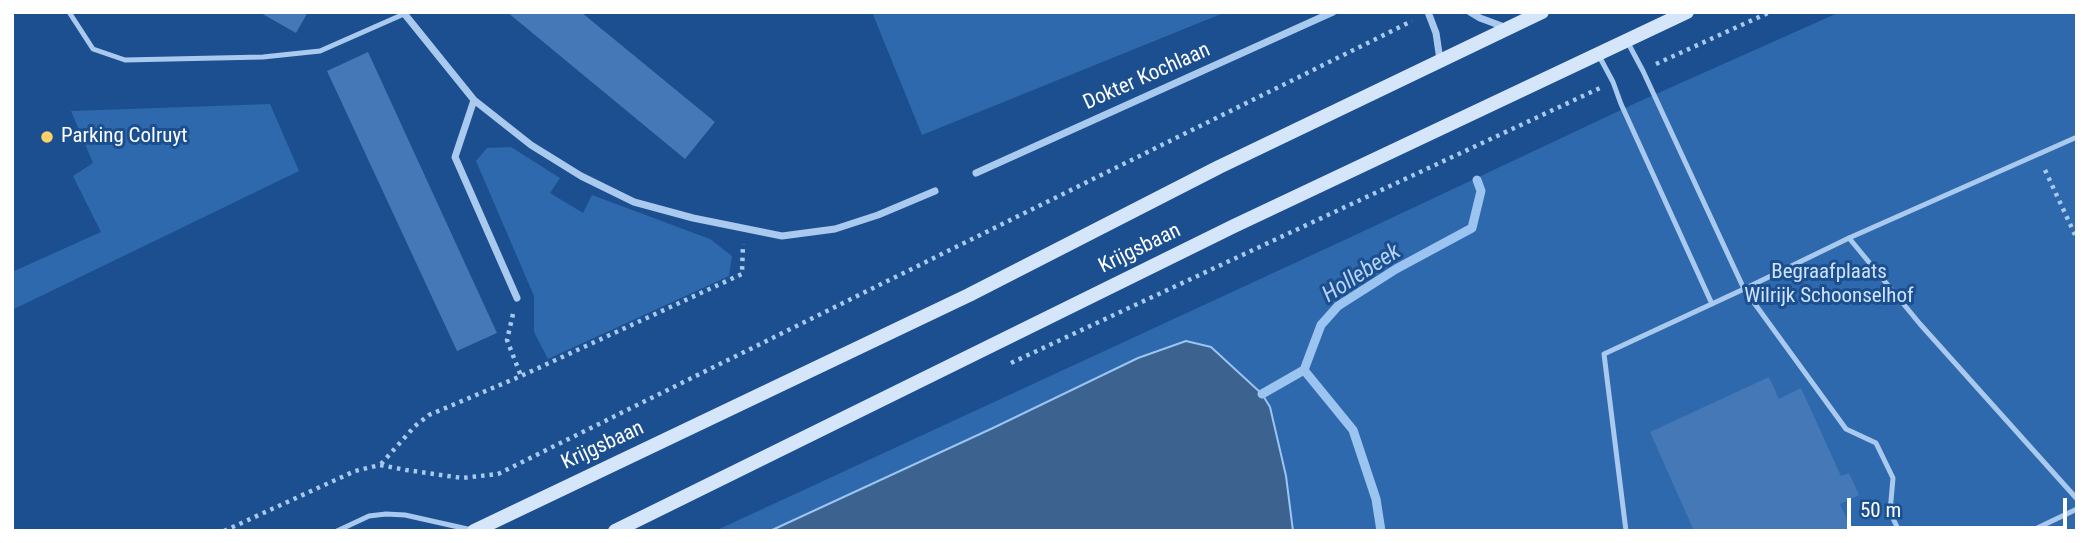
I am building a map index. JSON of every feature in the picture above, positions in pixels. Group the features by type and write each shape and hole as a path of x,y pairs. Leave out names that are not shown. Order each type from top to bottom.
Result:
{"main road":[{"name":"Krijgsbaan","path":"474,531 970,295 1219,167 1542,12"},
{"name":"Krijgsbaan","path":"615,531 1234,226 1687,12"}],"street":[{"name":"Dokter Kochlaan","path":"976,173 1333,12"},
{"path":"1471,12 1508,28"},
{"path":"404,13 474,100 531,145 581,176 634,202 782,236 835,229 878,215 935,191"},
{"path":"1428,13 1436,33 1440,60"},
{"path":"474,100 455,157 517,298"}],"lane":[{"path":"69,12 93,49 125,60 263,57 320,51 404,13"},
{"path":"1626,41 1643,71 1744,289 1846,429 1876,443 1893,478 1890,512 1899,531"},
{"path":"1598,54 1614,82 1621,104 1712,304"},
{"path":"1626,531 1604,354 1849,238 2077,137"},
{"path":"1849,238 1920,324 2077,499"},
{"path":"2031,531 2077,509"},
{"path":"337,531 369,516 386,514 405,515 474,531"}],"path":[{"path":"1682,52 1770,12"},
{"path":"225,531 355,471 380,465 461,478 498,474 1428,13"},
{"path":"1003,367 1614,82"},
{"path":"2038,155 2077,239"},
{"path":"380,465 415,426 429,415 521,376 742,274 743,229"},
{"path":"517,298 507,340 521,376"}],"green space":[{"path":"872,12 1226,12 922,135"},
{"name":"Begraafplaats Wilrijk Schoonselhof","path":"1840,12 2077,12 2077,531 715,531 1638,102"},
{"path":"270,104 299,171 12,310 12,272 101,232 73,176 93,163 71,111"},
{"path":"511,147 560,178 550,193 583,213 592,195 710,239 732,256 729,276 548,359 534,332 534,296 476,161 487,148"}],"shaded area":[{"path":"1186,341 1211,347 1262,394 1270,407 1286,476 1293,531 770,531 1138,358"}],"building":[{"path":"259,12 308,12 296,33"},
{"path":"507,12 581,12 715,122 685,159"},
{"path":"368,52 497,333 457,351 327,71"},
{"path":"1769,377 1779,399 1801,388 1841,476 1849,473 1859,495 1840,504 1852,531 1694,531 1650,432"}],"waterway":[{"name":"Hollebeek","path":"1381,531 1376,499 1353,430 1304,370 1321,325 1338,306 1396,269 1472,228 1481,191 1477,180"},
{"path":"1262,394 1304,370"}],"place":[{"name":"Parking Colruyt","path":"47,137"}]}
